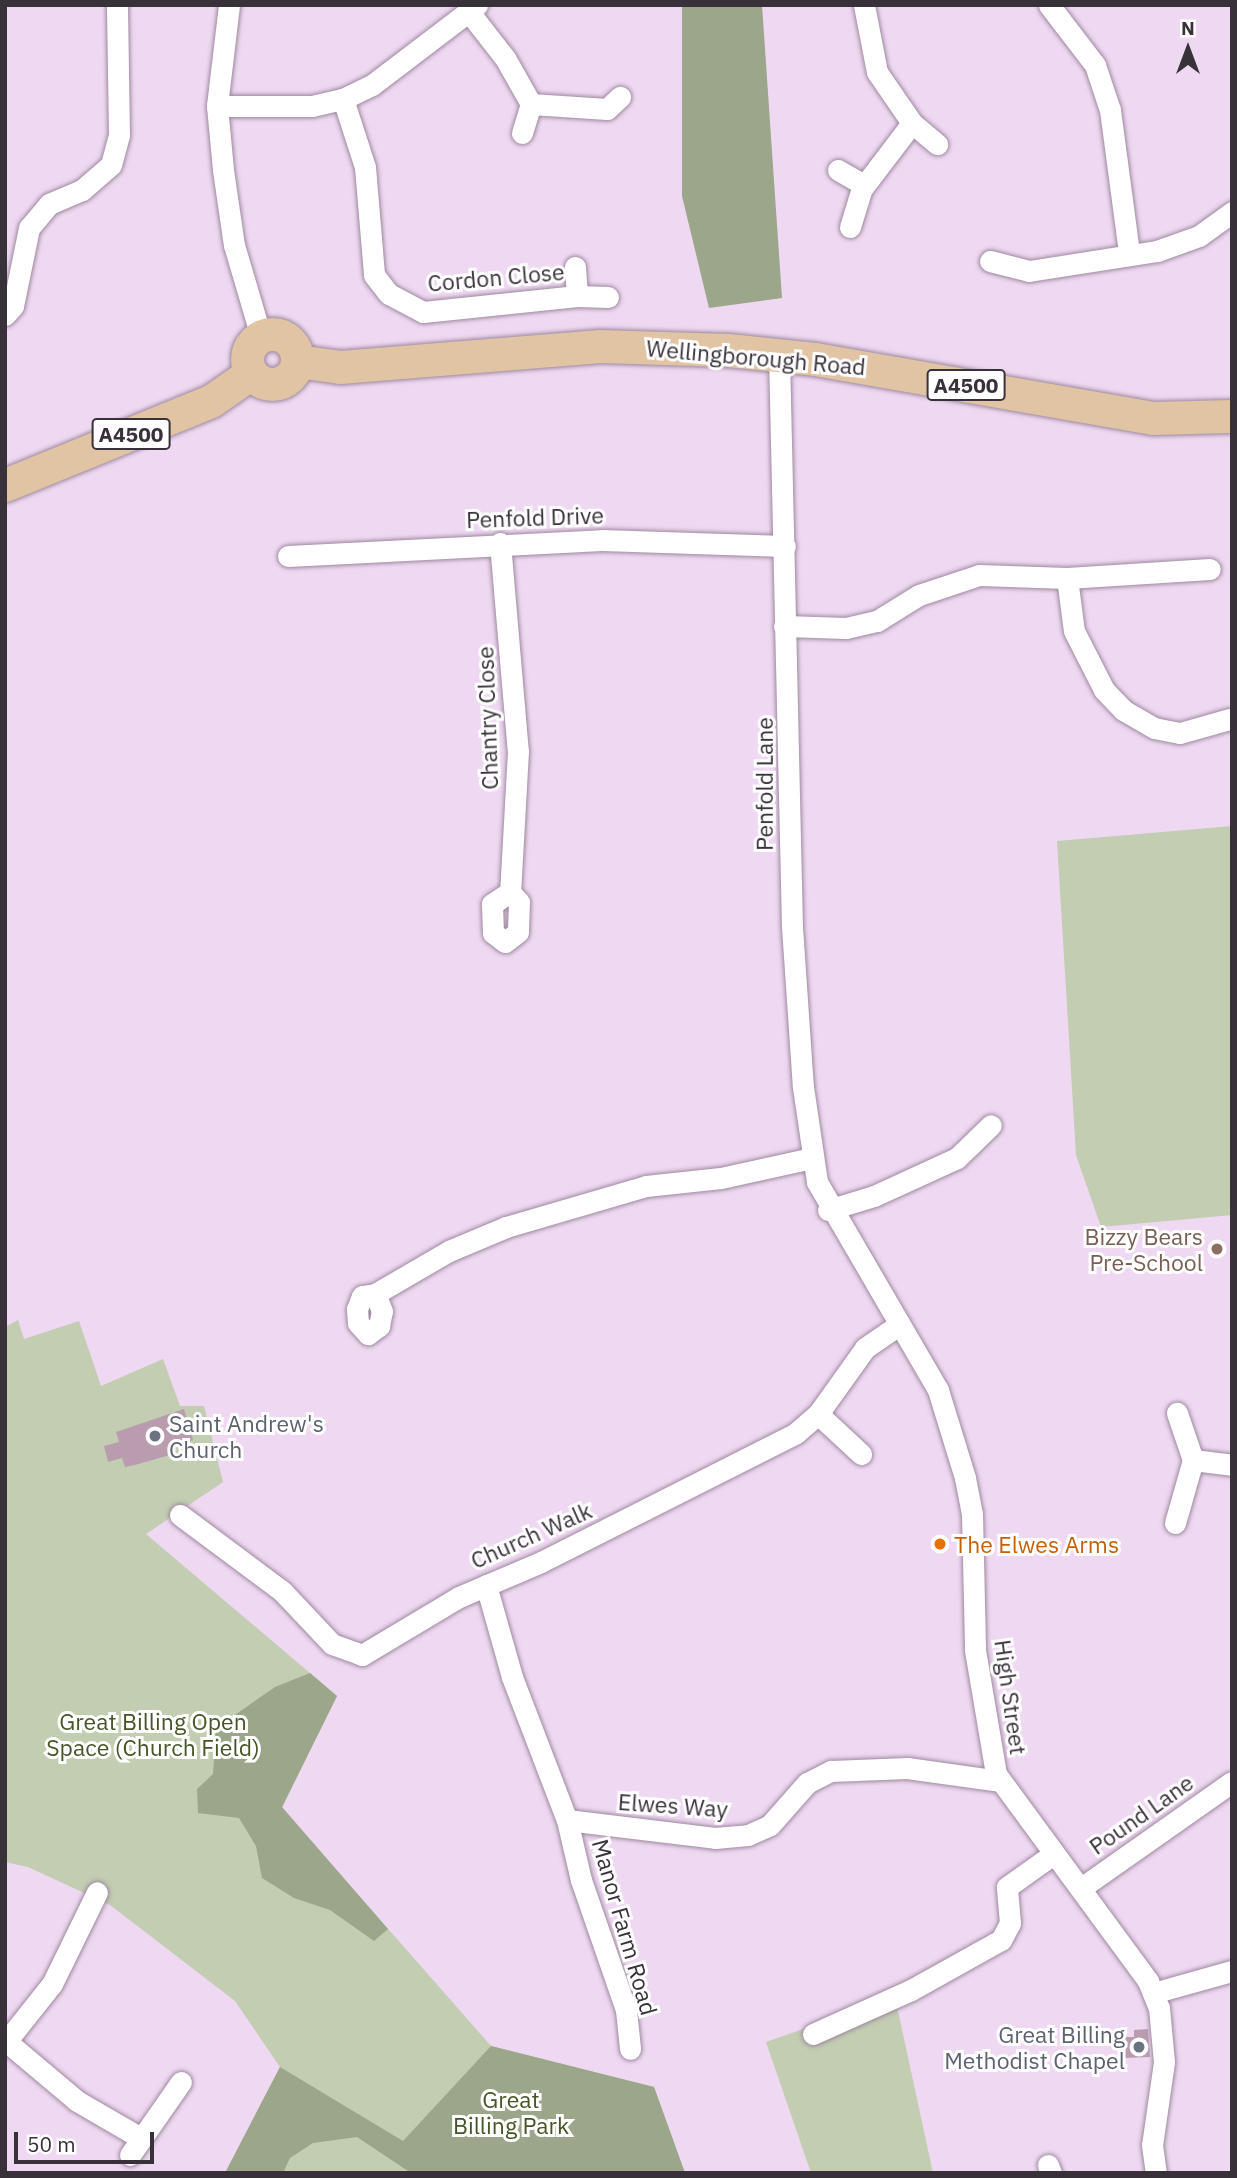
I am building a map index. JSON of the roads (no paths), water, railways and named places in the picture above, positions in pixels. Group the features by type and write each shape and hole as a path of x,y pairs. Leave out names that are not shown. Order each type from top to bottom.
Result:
{"main road":[{"path":"261,337 286,338 297,360 290,377 274,384 251,373 249,349 261,337"},
{"name":"Wellingborough Road","path":"297,360 351,367 611,346 779,355 1092,409 1225,421"},
{"name":"A4500","path":"5,485 211,401 251,373"}],"street":[{"path":"5,315 13,306 29,228 49,204 82,190 111,165 119,135 117,5"},
{"path":"229,5 217,106 234,245 261,337"},
{"path":"864,5 877,72 912,123 937,144"},
{"path":"1049,5 1095,65 1106,99 1122,174 1129,253"},
{"path":"217,106 312,106 343,99 372,85 473,8 531,104 522,133"},
{"name":"Cordon Close","path":"343,99 365,167 374,275 389,294 423,312 577,296 608,298"},
{"path":"531,104 613,103 618,128"},
{"path":"850,227 864,185 912,123"},
{"path":"838,170 864,185"},
{"path":"990,261 1053,278 1129,253 1182,244 1232,212"},
{"path":"575,267 577,296"},
{"name":"Penfold Lane","path":"779,355 785,546 783,664 791,712 792,927 812,1158 828,1210"},
{"name":"Penfold Drive","path":"288,556 500,543 602,540 785,546"},
{"name":"Chantry Close","path":"500,543 518,751 510,892"},
{"path":"784,626 846,628 877,621 919,595 979,575 1067,578 1210,569"},
{"path":"1067,578 1073,631 1104,690 1123,710 1154,728 1180,733 1229,719"},
{"path":"828,1210 874,1196 957,1158 991,1125"},
{"path":"375,1294 449,1251 582,1202 812,1158"},
{"name":"High Street","path":"828,1210 900,1324 938,1391 965,1478 972,1514 975,1650 999,1781 1052,1855 1081,1888 1153,1993 1164,2051 1153,2136 1156,2173"},
{"name":"Church Walk","path":"180,1515 282,1591 332,1644 362,1655 486,1585 746,1463 818,1414 865,1348 900,1324"},
{"path":"1175,1523 1193,1460 1177,1413"},
{"path":"818,1414 861,1454"},
{"path":"1193,1460 1232,1465"},
{"path":"486,1585 513,1677 567,1820"},
{"name":"Elwes Way","path":"567,1820 715,1838 748,1835 770,1825 807,1783 831,1771 896,1768 999,1781"},
{"name":"Pound Lane","path":"1081,1888 1232,1782"},
{"name":"Manor Farm Road","path":"567,1820 581,1880 626,2010 630,2049"},
{"path":"813,2034 911,1990 1001,1940 1010,1923 1007,1887 1052,1855"},
{"path":"97,1892 52,1984 6,2043 134,2146 181,2082"},
{"path":"1153,1993 1232,1971"}],"place":[{"name":"Bizzy Bears Pre-School","path":"1217,1249"},
{"name":"Saint Andrew's Church","path":"155,1436"},
{"name":"The Elwes Arms","path":"940,1544"},
{"name":"Great Billing Methodist Chapel","path":"1139,2047"}],"park label":[{"name":"Great Billing Open Space (Church Field)","path":"153,1734"},
{"name":"Great Billing Park","path":"511,2112"}]}
